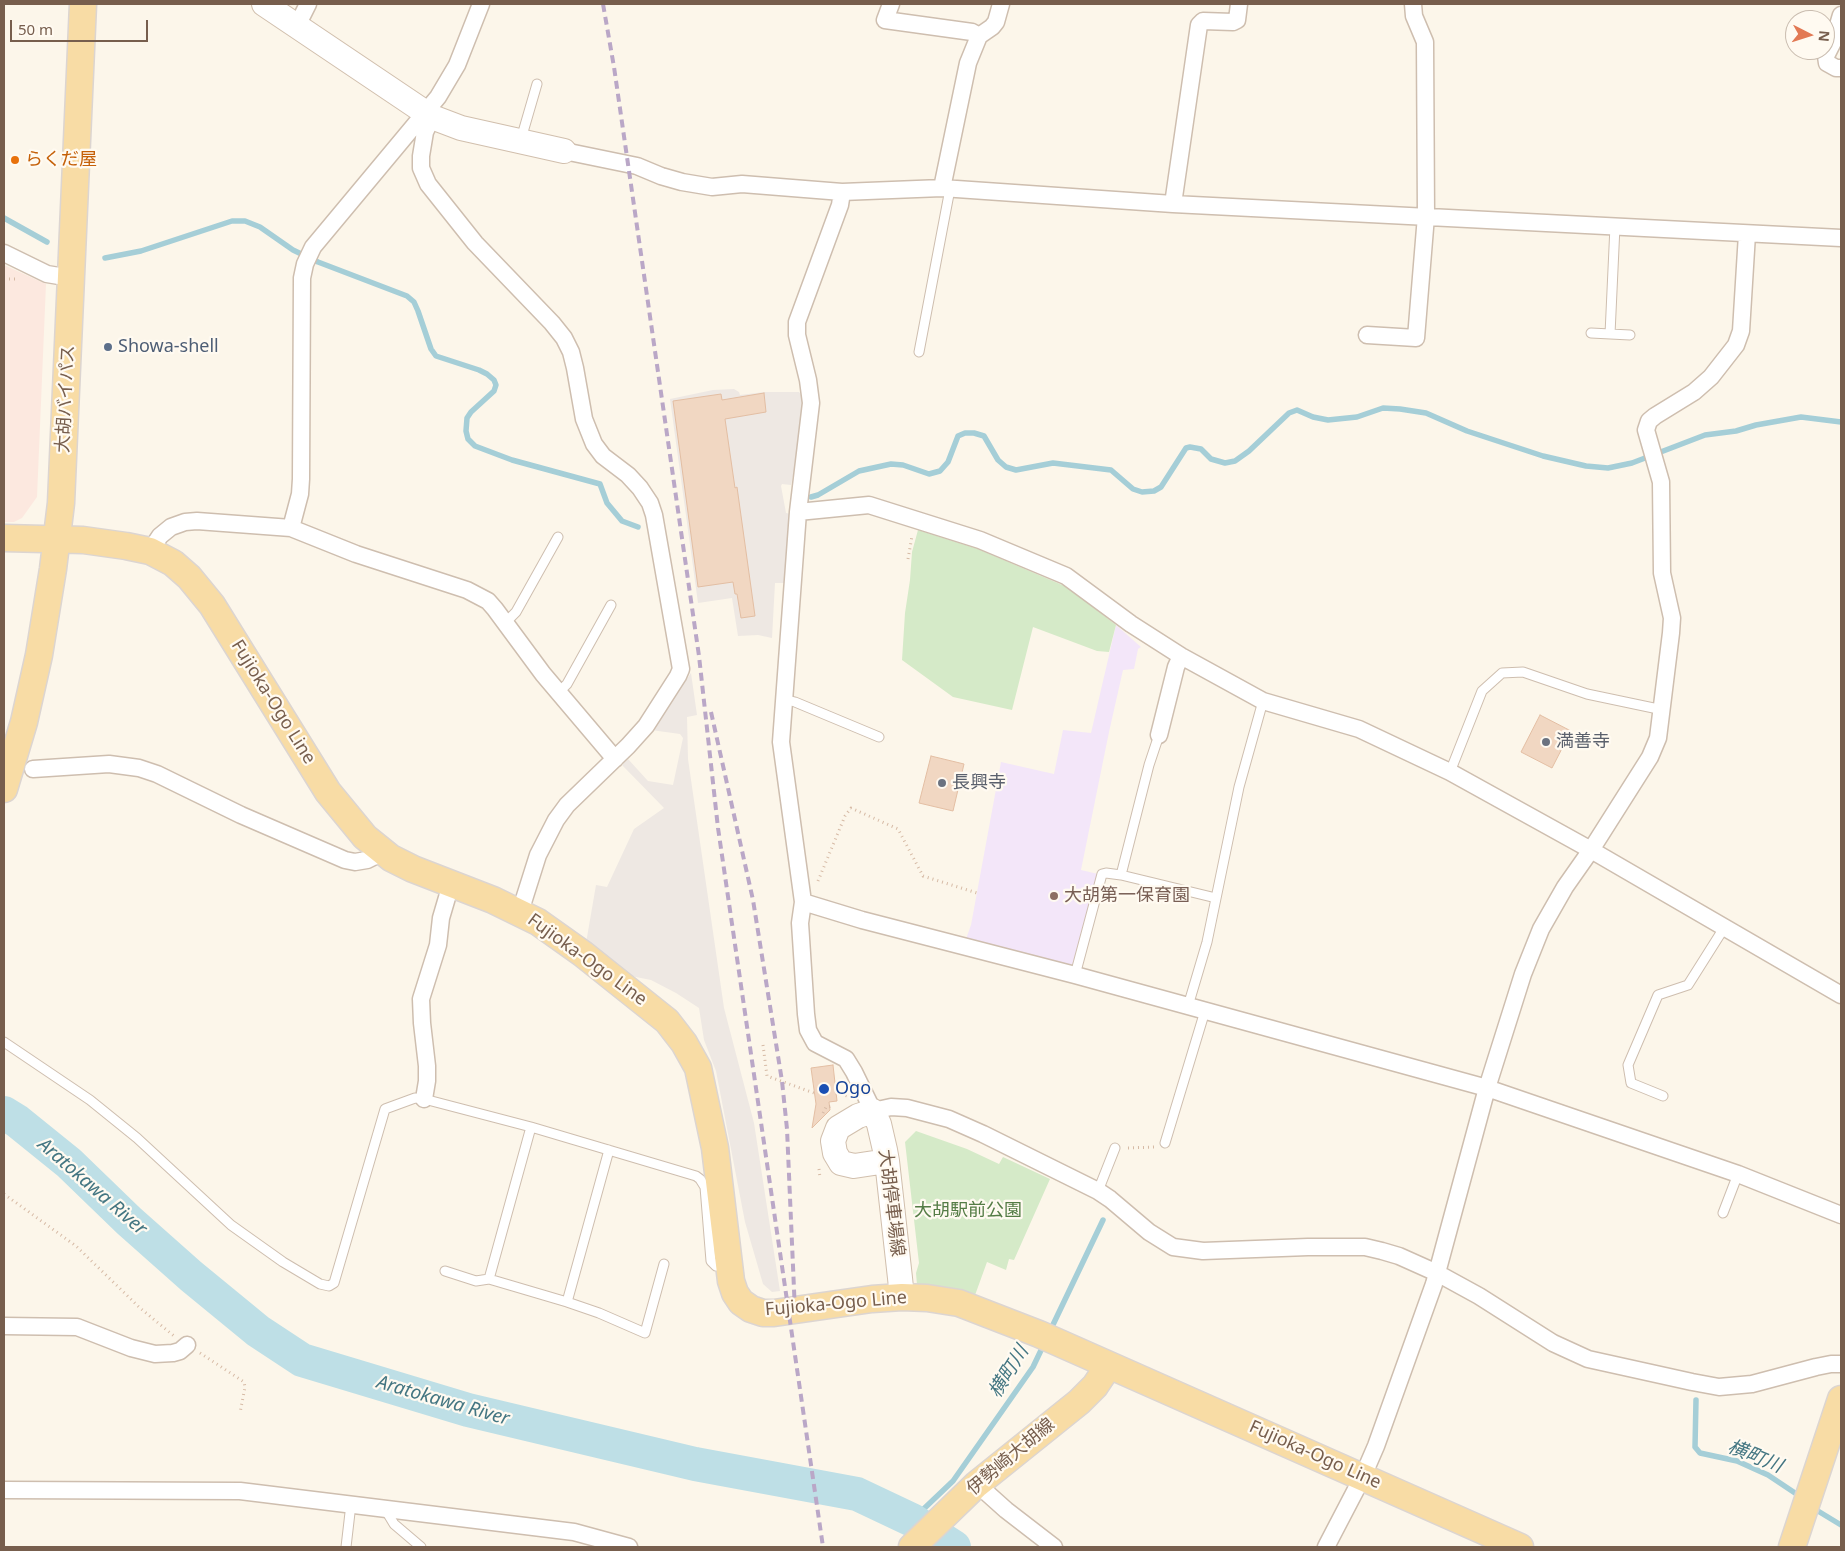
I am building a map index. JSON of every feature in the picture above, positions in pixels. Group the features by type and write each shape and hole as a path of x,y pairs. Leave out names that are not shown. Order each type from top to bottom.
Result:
{"main road":[{"name":"大胡バイパス","path":"4,789 24,722 38,663 57,539 62,481 84,4"},
{"name":"Fujioka-Ogo Line","path":"4,538 91,541 126,546 150,552 173,563 202,591 222,620 328,792 365,836 383,852 413,869 520,912 538,922 654,1009 676,1031 692,1056 701,1082 715,1148 729,1267 735,1293 741,1302 751,1309 763,1313 789,1312 872,1299 902,1297 951,1300 976,1308 1046,1337 1520,1547"},
{"name":"伊勢崎大胡線","path":"912,1547 973,1487 1079,1402 1095,1386 1109,1365"},
{"path":"1792,1547 1841,1399"}],"street":[{"path":"264,4 429,115 461,128 637,166 661,176 702,186 742,184 842,192 946,189 1173,204 1841,238"},
{"path":"297,26 308,4"},
{"path":"291,528 302,479 302,278 305,264 312,247 429,115 451,78 481,4"},
{"path":"891,4 885,20 972,32 979,36"},
{"path":"946,189 968,63 979,36 996,22 1001,4"},
{"path":"1173,204 1199,24 1203,21 1233,22 1237,20 1239,4"},
{"path":"1367,335 1416,338 1426,216 1425,42 1414,16 1413,4"},
{"path":"1841,15 1833,42 1826,56 1826,63 1836,68 1841,68"},
{"path":"429,115 421,156 421,168 428,184 475,243 564,338 571,352 584,419 594,444 603,456 628,475 640,488 650,504 654,515 680,669 678,676 646,726 567,805 556,820 538,856 520,912"},
{"path":"842,192 840,205 797,322 797,335 808,380 810,403 798,512 783,699 781,748 803,902 800,923 808,1030 815,1043 846,1059 873,1111"},
{"path":"1326,1547 1363,1476 1376,1446 1437,1273 1486,1088 1520,983 1541,929 1565,887 1591,850 1650,757 1658,738 1672,633 1672,618 1662,573 1661,482 1657,465 1649,446 1646,430 1649,421 1694,392 1711,377 1736,345 1741,331 1747,234"},
{"path":"4,254 47,274 71,278"},
{"path":"798,512 869,505 980,540 1072,580 1131,624 1181,656 1263,701 1359,729 1450,772 1591,850 1841,995"},
{"path":"150,552 160,536 172,527 184,522 197,521 291,528 356,554 467,590 488,602 506,622 558,693 615,759"},
{"path":"1159,736 1176,667 1181,656"},
{"path":"33,768 110,764 139,768 157,774 241,815 345,860 355,862 367,860 383,852"},
{"path":"424,1099 427,1066 421,999 438,945 442,918 451,884"},
{"path":"803,902 862,920 1075,974 1486,1088 1738,1174 1841,1215"},
{"path":"887,1162 848,1166 841,1163 835,1153 833,1141 838,1128 858,1116 891,1107 907,1108 949,1120 982,1134 1098,1191 1149,1232 1173,1248 1203,1251 1365,1247 1399,1256 1437,1273 1479,1296 1553,1343 1588,1358 1619,1366 1719,1387 1752,1384 1816,1367 1841,1364"},
{"name":"大胡停車場線","path":"873,1111 879,1124 887,1162 902,1297"},
{"path":"4,1326 78,1327 131,1348 155,1354 173,1353 180,1351 187,1345"},
{"path":"973,1487 1054,1547"},
{"path":"4,1490 224,1490 574,1532 629,1547"}],"lane":[{"path":"520,142 537,84"},
{"path":"919,352 946,189"},
{"path":"1610,334 1615,226"},
{"path":"1591,333 1630,335"},
{"path":"506,622 516,612 558,537"},
{"path":"558,693 567,684 611,605"},
{"path":"1450,772 1482,691 1502,673 1522,672 1587,694 1663,710"},
{"path":"783,699 795,702 879,737"},
{"path":"1188,1006 1207,942 1239,787 1263,701"},
{"path":"1122,875 1149,765 1159,736"},
{"path":"1075,974 1102,874 1122,875 1216,898"},
{"path":"1663,1096 1632,1083 1628,1065 1658,995 1688,985 1724,928"},
{"path":"1165,1143 1205,1011"},
{"path":"4,1042 90,1100 136,1138 231,1225 283,1262 320,1284 329,1286 334,1284 385,1109 415,1098 531,1127 690,1174 700,1179 706,1193 711,1262 716,1266 729,1267"},
{"path":"489,1279 531,1127"},
{"path":"1098,1191 1115,1148"},
{"path":"567,1302 609,1150"},
{"path":"1723,1213 1738,1174"},
{"path":"445,1271 476,1281 489,1279 567,1302 599,1313 644,1334 664,1264"},
{"path":"346,1547 351,1504"},
{"path":"385,1509 394,1524 421,1547"}],"path":[{"path":"4,279 22,280"},
{"path":"908,559 912,535"},
{"path":"803,902 816,886 845,816 851,808 898,830 923,876 977,893"},
{"path":"763,1045 767,1076 814,1093"},
{"path":"1115,1148 1161,1147 1165,1143"},
{"path":"4,1194 76,1246 140,1308 172,1335 244,1382 245,1387 240,1413"}],"shaded area":[{"path":"4,265 46,284 37,497 22,518 14,522 4,522"},
{"path":"734,389 740,395 765,392 799,392 803,397 802,432 791,485 782,484 781,486 786,513 791,514 786,583 775,583 772,638 758,635 738,636 732,598 698,603 670,399 713,390"},
{"path":"1116,625 1141,647 1138,649 1134,669 1123,670 1109,732 1081,870 1098,874 1072,966 966,939 971,925 1001,762 1054,774 1063,730 1091,733"},
{"path":"691,673 697,715 687,717 688,759 724,1008 754,1123 780,1291 772,1292 763,1284 745,1222 716,1071 704,1040 699,1008 651,980 626,975 586,943 596,885 607,887 634,829 664,808 622,765 628,759 648,781 673,785 683,738 680,734 651,730"}],"green space":[{"path":"918,530 978,549 1067,587 1116,625 1109,652 1097,651 1033,627 1012,710 953,697 902,660 912,552"},
{"name":"大胡駅前公園","path":"916,1131 967,1149 999,1164 1003,1157 1050,1179 1014,1260 1009,1259 1006,1270 987,1262 974,1298 917,1285 916,1273 919,1263 905,1142"}],"building":[{"path":"764,393 766,412 725,419 735,488 737,487 755,616 741,618 733,582 698,587 673,401 721,394 722,400"},
{"name":"満善寺","path":"1540,715 1571,731 1552,768 1521,752"},
{"name":"長興寺","path":"931,756 964,764 953,811 919,803"},
{"path":"833,1065 837,1101 829,1102 830,1110 812,1128 816,1104 811,1068"}],"waterway":[{"path":"4,218 47,242"},
{"path":"105,258 141,251 232,221 245,221 260,227 293,250 318,262 407,296 414,302 431,349 436,356 479,370 494,380 496,385 494,391 467,418 466,431 468,439 475,446 512,460 600,484 607,503 622,521 638,527"},
{"path":"811,497 818,495 859,471 891,464 903,465 929,474 940,471 948,462 958,436 965,433 984,436 998,460 1006,467 1016,470 1053,463 1111,470 1133,489 1142,492 1154,491 1161,487 1186,448 1201,449 1211,459 1225,463 1235,461 1249,451 1289,413 1297,410 1313,417 1328,420 1357,417 1383,408 1426,413 1467,431 1543,456 1586,466 1608,468 1632,463 1705,435 1736,431 1756,425 1801,417 1841,422"},
{"name":"Aratokawa River","path":"4,1113 17,1121 69,1163 129,1221 191,1276 258,1331 302,1360 468,1410 695,1464 857,1494 912,1520 954,1547"},
{"name":"横町川","path":"1050,1331 1103,1220"},
{"name":"横町川","path":"912,1520 953,1481 1033,1367 1044,1344"},
{"name":"横町川","path":"1696,1400 1695,1447 1700,1453 1737,1461 1768,1475 1801,1497"},
{"name":"横町川","path":"1813,1508 1841,1525"}],"railway":[{"path":"603,4 614,67 699,656 718,828 823,1547"},
{"path":"711,712 753,900 782,1081 787,1129 795,1312"}],"place":[{"name":"らくだ屋","path":"15,160"},
{"name":"Showa-shell","path":"108,347"},
{"name":"満善寺","path":"1546,742"},
{"name":"長興寺","path":"942,783"},
{"name":"大胡第一保育園","path":"1054,896"},
{"name":"Ogo","path":"824,1089"}]}
